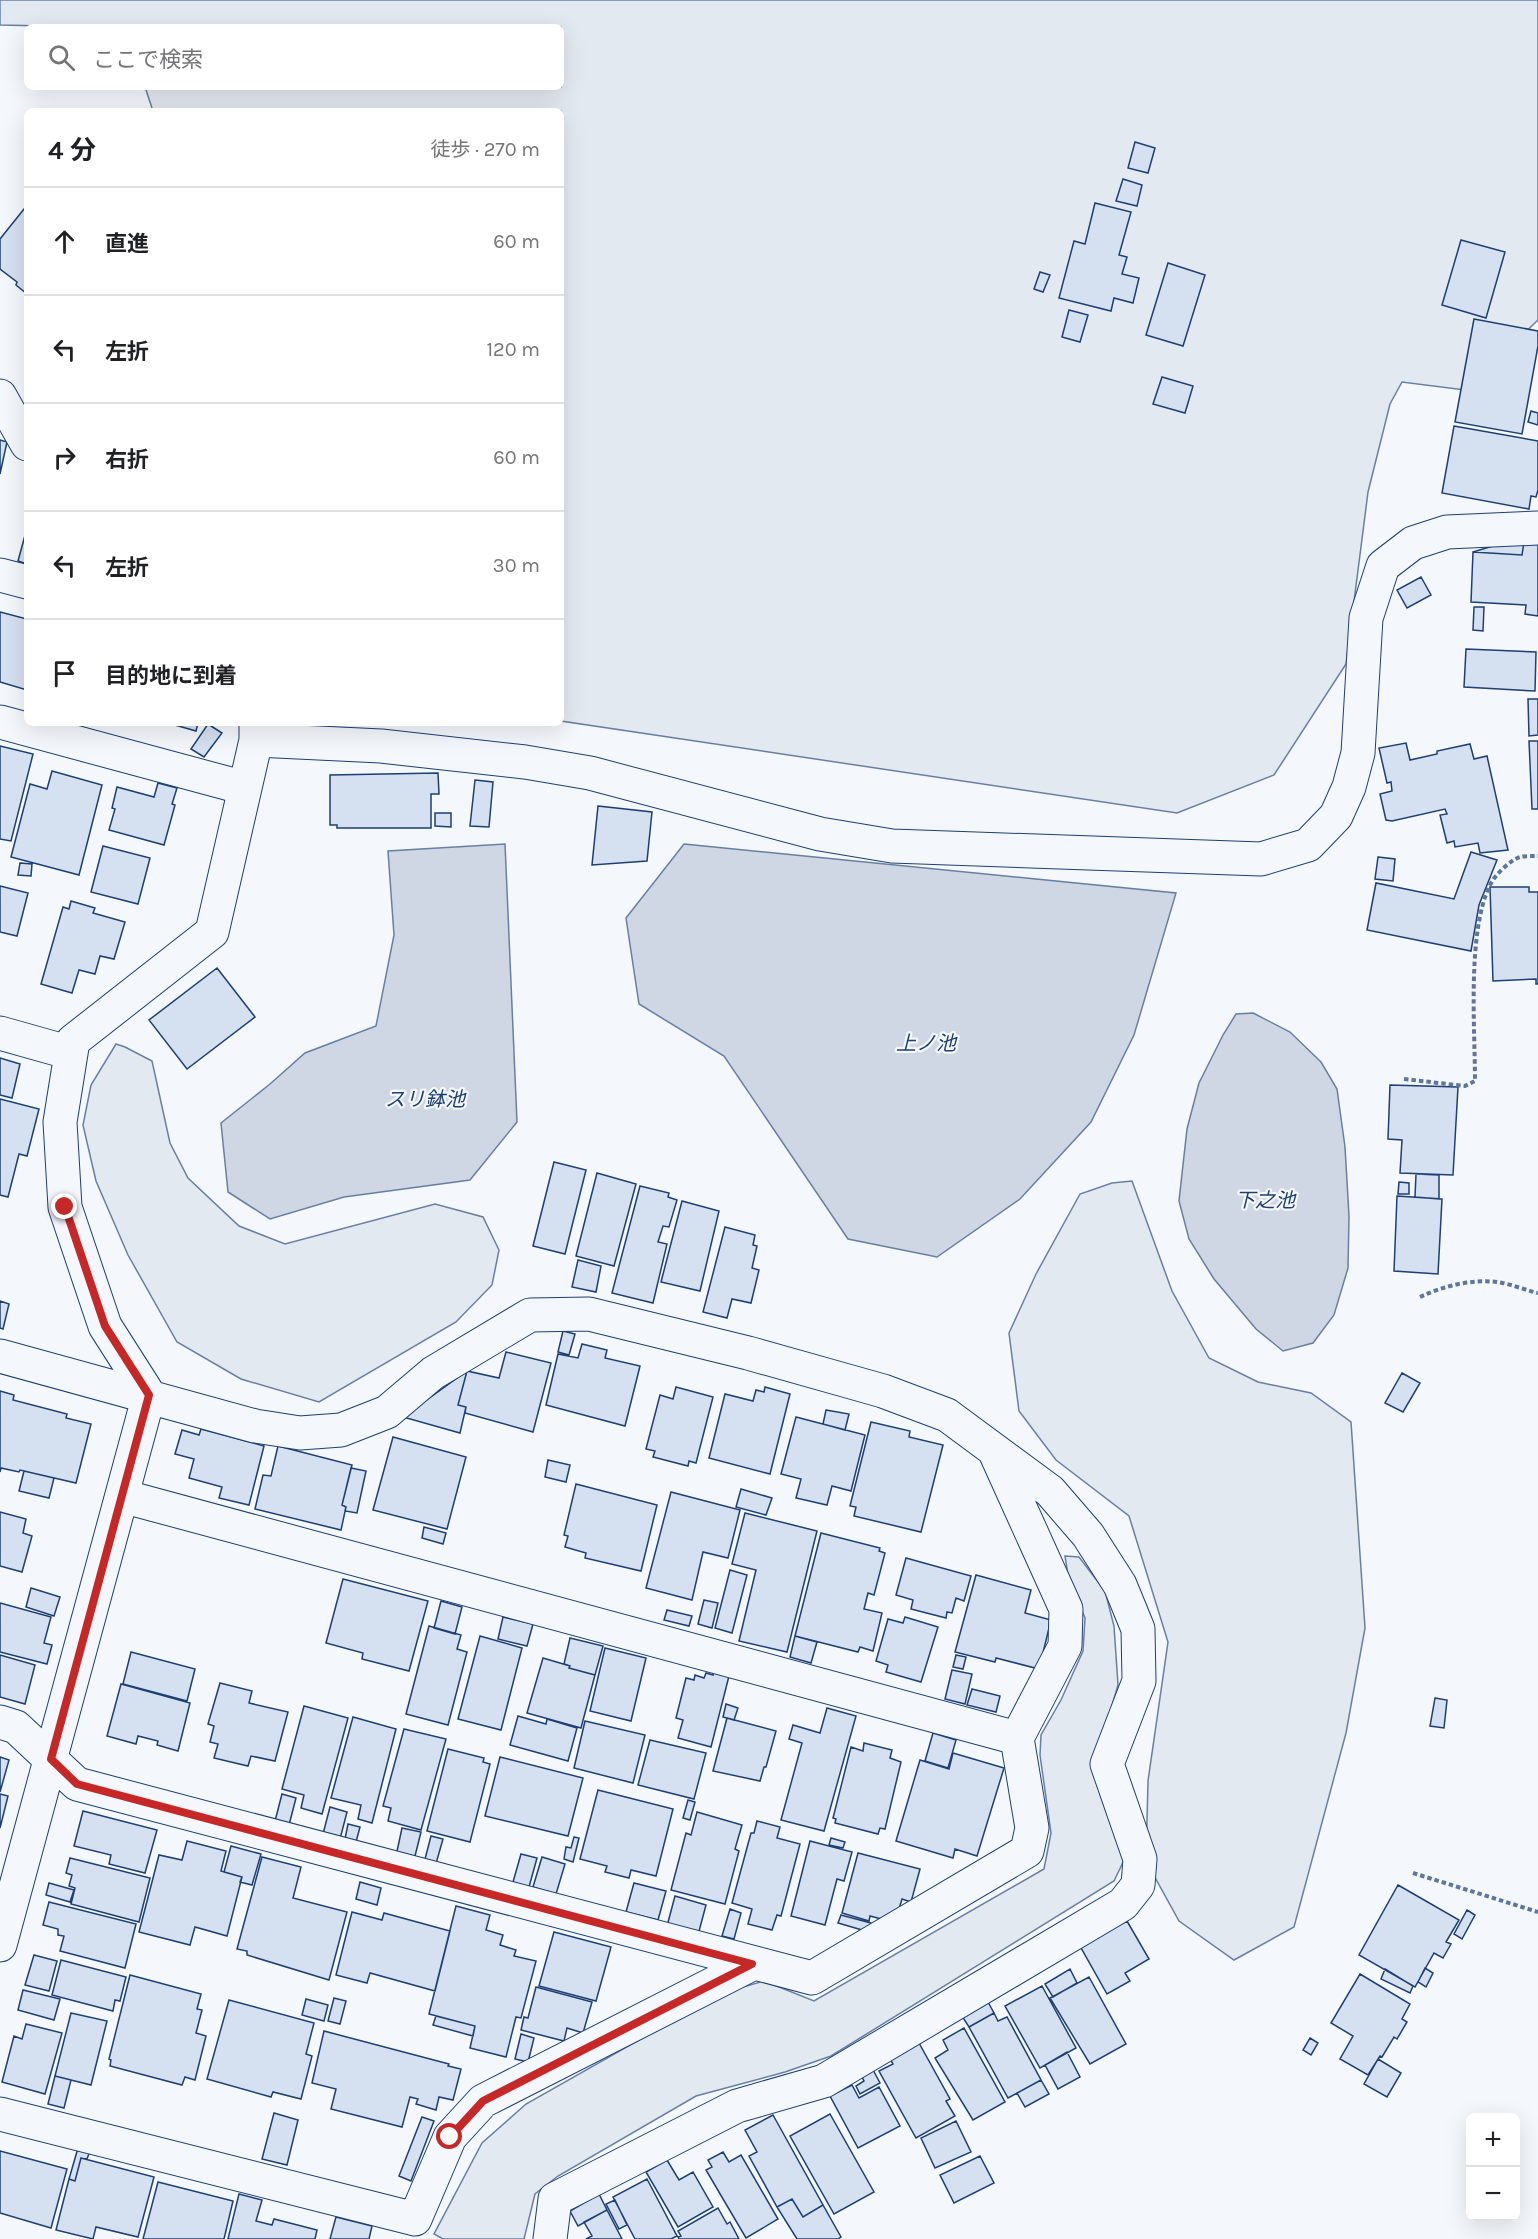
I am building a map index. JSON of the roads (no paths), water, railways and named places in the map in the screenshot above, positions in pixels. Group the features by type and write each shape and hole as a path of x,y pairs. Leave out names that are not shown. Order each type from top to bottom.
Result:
{"street":[{"path":"3,407 24,439"},
{"path":"0,1945 149,1395 105,1326 65,1207 60,1122 73,1041 212,932 256,732 525,762 590,773 820,834 892,846 1261,859 1308,845 1336,816 1349,787 1358,753 1366,618 1383,566 1413,543 1447,532 1538,528"},
{"path":"0,575 24,581"},
{"path":"0,722 245,789"},
{"path":"0,1034 71,1053"},
{"path":"0,1356 149,1395 255,1426 300,1433 341,1430 387,1412 433,1373 530,1315 589,1314 748,1353 884,1391 947,1415 1050,1491 1088,1535 1120,1585 1138,1629 1139,1681 1107,1764 1140,1859 1138,1885 1123,1904 824,2080 737,2106 555,2199 550,2239"},
{"path":"0,1722 16,1727 77,1784 812,1978 1027,1851 1032,1828 1017,1738 1065,1646 1066,1609 993,1448"},
{"path":"122,1496 1017,1738"},
{"path":"0,2114 415,2219 450,2137 483,2101 752,1964"}],"water":[{"name":"スリ鉢池","path":"505,844 517,1122 470,1180 344,1197 270,1219 228,1192 221,1123 305,1053 376,1026 394,935 388,851"},
{"name":"上ノ池","path":"684,844 1176,893 1134,1035 1091,1122 1020,1199 937,1257 848,1239 724,1056 639,1004 626,918"},
{"name":"下之池","path":"1253,1013 1290,1032 1321,1062 1337,1089 1345,1147 1349,1216 1348,1268 1334,1315 1313,1343 1283,1351 1256,1329 1214,1279 1189,1239 1179,1201 1187,1129 1199,1083 1236,1014"}]}
